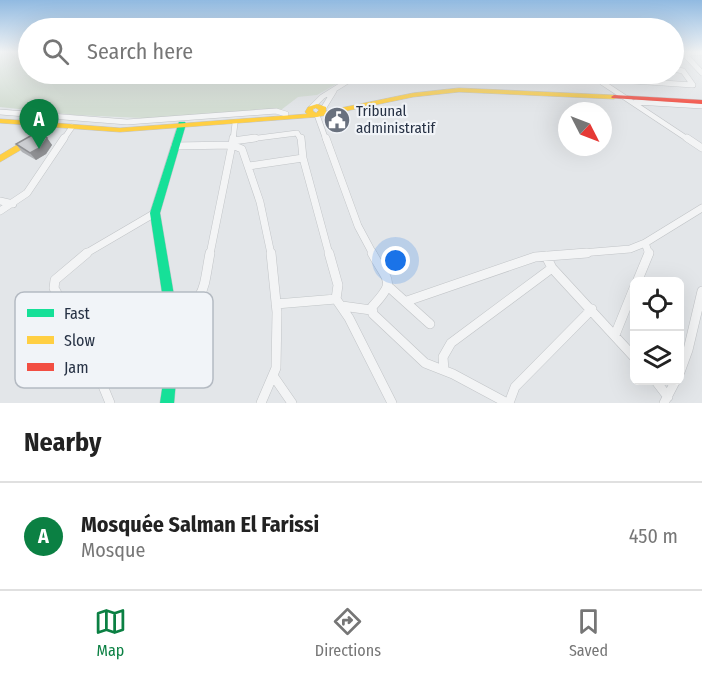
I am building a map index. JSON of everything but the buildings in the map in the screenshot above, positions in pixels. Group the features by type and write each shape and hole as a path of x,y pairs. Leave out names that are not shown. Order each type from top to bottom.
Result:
{"main road":[{"path":"1,115 72,127 120,130 235,123 411,92 471,88 702,102"},
{"path":"0,159 28,142 51,123 181,126 317,110"},
{"path":"290,114 317,110"},
{"path":"167,292 154,213 181,126"},
{"path":"167,403 169,388"}],"street":[{"path":"678,84 693,85 684,72"},
{"path":"317,110 336,88 343,84"},
{"path":"604,84 702,148"},
{"path":"317,110 336,88"},
{"path":"627,98 702,102"},
{"path":"317,110 358,226 390,288 430,324"},
{"path":"1,115 117,122 276,111 290,114"},
{"path":"202,292 235,123"},
{"path":"0,211 27,193 72,127"},
{"path":"175,146 232,143 299,133 303,158 338,285 339,302 392,403"},
{"path":"232,143 242,149 262,204 276,304 277,360 274,377 261,403"},
{"path":"249,166 303,158"},
{"path":"0,201 13,204"},
{"path":"407,301 519,261 546,256 630,249 645,243 702,208"},
{"path":"56,292 55,280 67,268 154,213"},
{"path":"639,277 649,253 645,243"},
{"path":"546,256 552,268 630,352"},
{"path":"444,370 443,357 451,343 552,268"},
{"path":"371,310 390,288"},
{"path":"684,361 702,292"},
{"path":"615,335 630,298"},
{"path":"276,304 339,302 371,310 376,319 425,363 444,370 508,403 515,387 592,309"},
{"path":"274,377 292,403"},
{"path":"657,385 667,401"},
{"path":"667,401 674,385"},
{"path":"102,388 110,403"}],"shaded area":[{"path":"0,71 18,71 18,84 336,84 317,95 298,97 281,110 165,119 75,115 0,107"}],"traffic: fast":[{"path":"168,292 155,213 182,124"},
{"path":"167,403 169,388"}],"traffic: slow":[{"path":"320,114 413,95 459,90 614,97"},
{"path":"0,121 120,130 317,115 322,113 323,109 317,106 310,108 309,112 314,115"},
{"path":"0,159 33,139 51,123"}],"traffic: jam":[{"path":"614,97 702,102"}],"place":[{"name":"Tribunal administratif","path":"337,120"},
{"name":"Mosquée Salman El Farissi","path":"39,149"}]}
